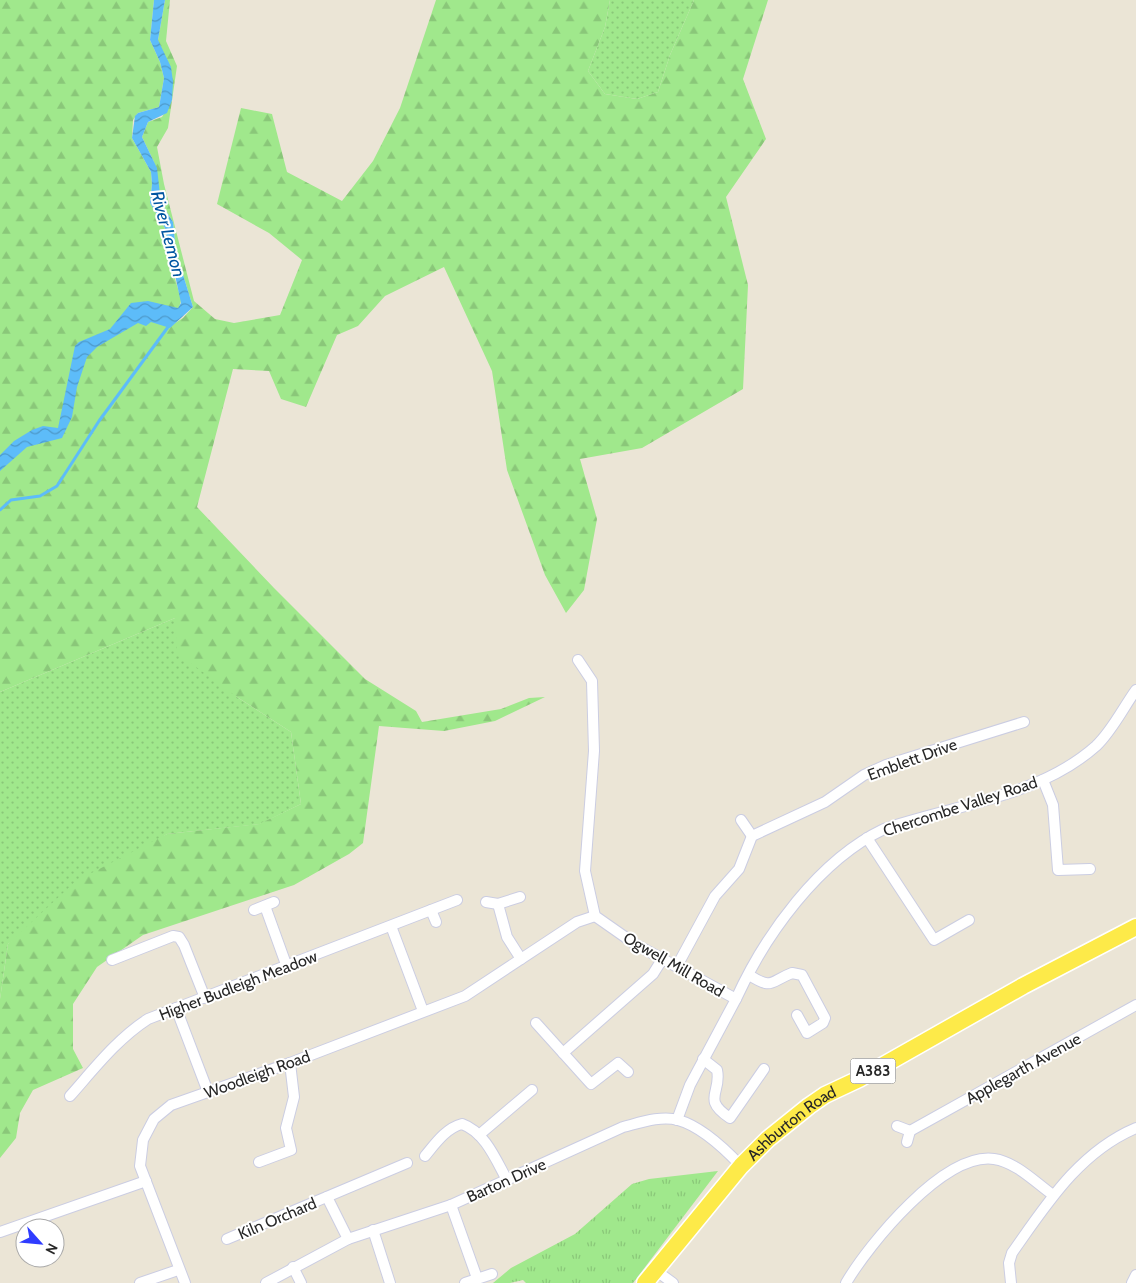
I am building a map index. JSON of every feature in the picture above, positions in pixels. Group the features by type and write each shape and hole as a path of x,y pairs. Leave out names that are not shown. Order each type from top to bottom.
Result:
{"main road":[{"name":"Ashburton Road","path":"650,1277 741,1166 768,1139 825,1094 859,1079 1023,986 1136,927"}],"street":[{"path":"578,660 592,681 594,751 585,871 595,916"},
{"name":"Chercombe Valley Road","path":"736,1000 769,942 805,893 843,855 867,838 907,822 1043,780 1076,762 1097,744 1134,696"},
{"name":"Emblett Drive","path":"752,836 825,802 864,776 886,765 1024,722"},
{"path":"1043,780 1053,805 1058,870 1090,869"},
{"path":"677,966 715,896 739,869 752,836 741,820"},
{"path":"867,838 934,940 969,920"},
{"path":"486,902 498,904 520,897"},
{"name":"Higher Budleigh Meadow","path":"70,1096 103,1058 137,1027 176,1008 287,967 457,900"},
{"path":"254,910 269,904 287,967"},
{"path":"498,904 507,937 521,959"},
{"path":"431,910 436,922"},
{"name":"Ogwell Mill Road","path":"595,916 635,944 736,1000 690,1085 677,1120"},
{"name":"Woodleigh Road","path":"185,1283 178,1270 140,1166 143,1140 154,1119 171,1105 290,1063 465,996 577,922 586,917 595,916"},
{"path":"391,926 423,1011"},
{"path":"112,960 173,936 179,937 184,945 204,998"},
{"path":"562,1053 653,974 663,958"},
{"path":"749,975 767,985 774,984 792,973 802,975 825,1018 823,1023 807,1032 797,1015"},
{"name":"Applegarth Avenue","path":"910,1131 1136,1005"},
{"path":"176,1008 208,1092"},
{"path":"536,1023 591,1084 618,1063 628,1072"},
{"path":"703,1059 717,1070 718,1077 713,1098 716,1108 730,1118 764,1069"},
{"path":"259,1162 291,1150 286,1128 294,1097 290,1063"},
{"path":"479,1135 532,1090"},
{"name":"Barton Drive","path":"266,1283 292,1267 348,1239 452,1205 623,1127 648,1121 677,1120 711,1138 741,1166"},
{"path":"422,1158 455,1125 462,1124 468,1126 479,1135 493,1154 507,1180"},
{"path":"897,1126 910,1131 907,1142"},
{"path":"1011,1283 1009,1263 1012,1253 1053,1195 1083,1163 1108,1144 1136,1128"},
{"path":"846,1283 876,1240 924,1192 954,1169 968,1163 995,1160 1007,1164 1053,1195"},
{"name":"Kiln Orchard","path":"227,1239 407,1163"},
{"path":"0,1232 146,1181"},
{"name":"Kiln Orchard","path":"327,1198 348,1239"},
{"path":"452,1205 477,1278"},
{"path":"373,1230 390,1283"},
{"path":"292,1267 300,1283"},
{"path":"140,1283 178,1270"},
{"path":"466,1283 492,1274"},
{"path":"1132,1283 1136,1276"},
{"path":"650,1277 673,1283"}],"green space":[{"path":"0,0 154,0 150,40 160,62 164,78 159,107 138,113 133,120 132,138 151,172 150,203 165,228 171,265 181,299 172,325 183,318 193,307 176,252 173,222 161,203 154,162 142,137 148,122 162,117 172,100 158,40 165,0 170,0 166,41 177,66 168,128 157,147 164,184 194,301 215,319 234,323 280,315 302,260 269,233 217,204 241,108 272,114 287,172 342,201 373,161 400,108 436,0 610,0 605,27 588,71 605,94 637,99 658,92 670,55 694,0 768,0 743,79 766,139 726,197 748,285 743,389 642,448 580,459 597,519 584,590 566,613 545,575 507,470 492,371 444,267 385,296 358,326 337,335 306,407 281,399 269,371 233,369 197,507 274,588 365,679 416,711 422,722 501,709 529,698 545,697 495,721 444,731 379,726 363,843 349,854 294,885 143,935 97,967 73,1004 73,1049 83,1068 33,1090 20,1113 16,1138 0,1158 0,999 8,944 76,881 167,834 259,824 301,804 291,732 237,697 177,653 175,618 0,692"},
{"path":"610,0 694,0 670,55 658,92 637,99 605,94 588,71 605,27"},
{"path":"175,618 237,697 291,732 301,804 260,824 167,834 8,944 0,999 0,692"},
{"path":"718,1171 633,1283 526,1283 523,1280 510,1283 493,1283 511,1268 575,1234 632,1184 649,1179"}],"water":[{"name":"River Lemon","path":"154,0 165,0 158,40 171,67 173,82 172,100 167,113 148,122 142,137 157,168 161,203 173,222 176,252 193,307 170,328 151,322 146,326 138,323 97,347 87,357 77,387 72,417 62,438 27,447 0,471 0,455 14,441 32,430 43,426 58,428 75,346 79,342 110,329 131,303 148,301 178,308 181,303 165,228 150,203 151,172 132,138 135,116 138,113 159,107 164,78 160,62 150,40"}],"waterway":[{"path":"0,510 11,500 40,496 57,486 99,421 168,327"}]}
